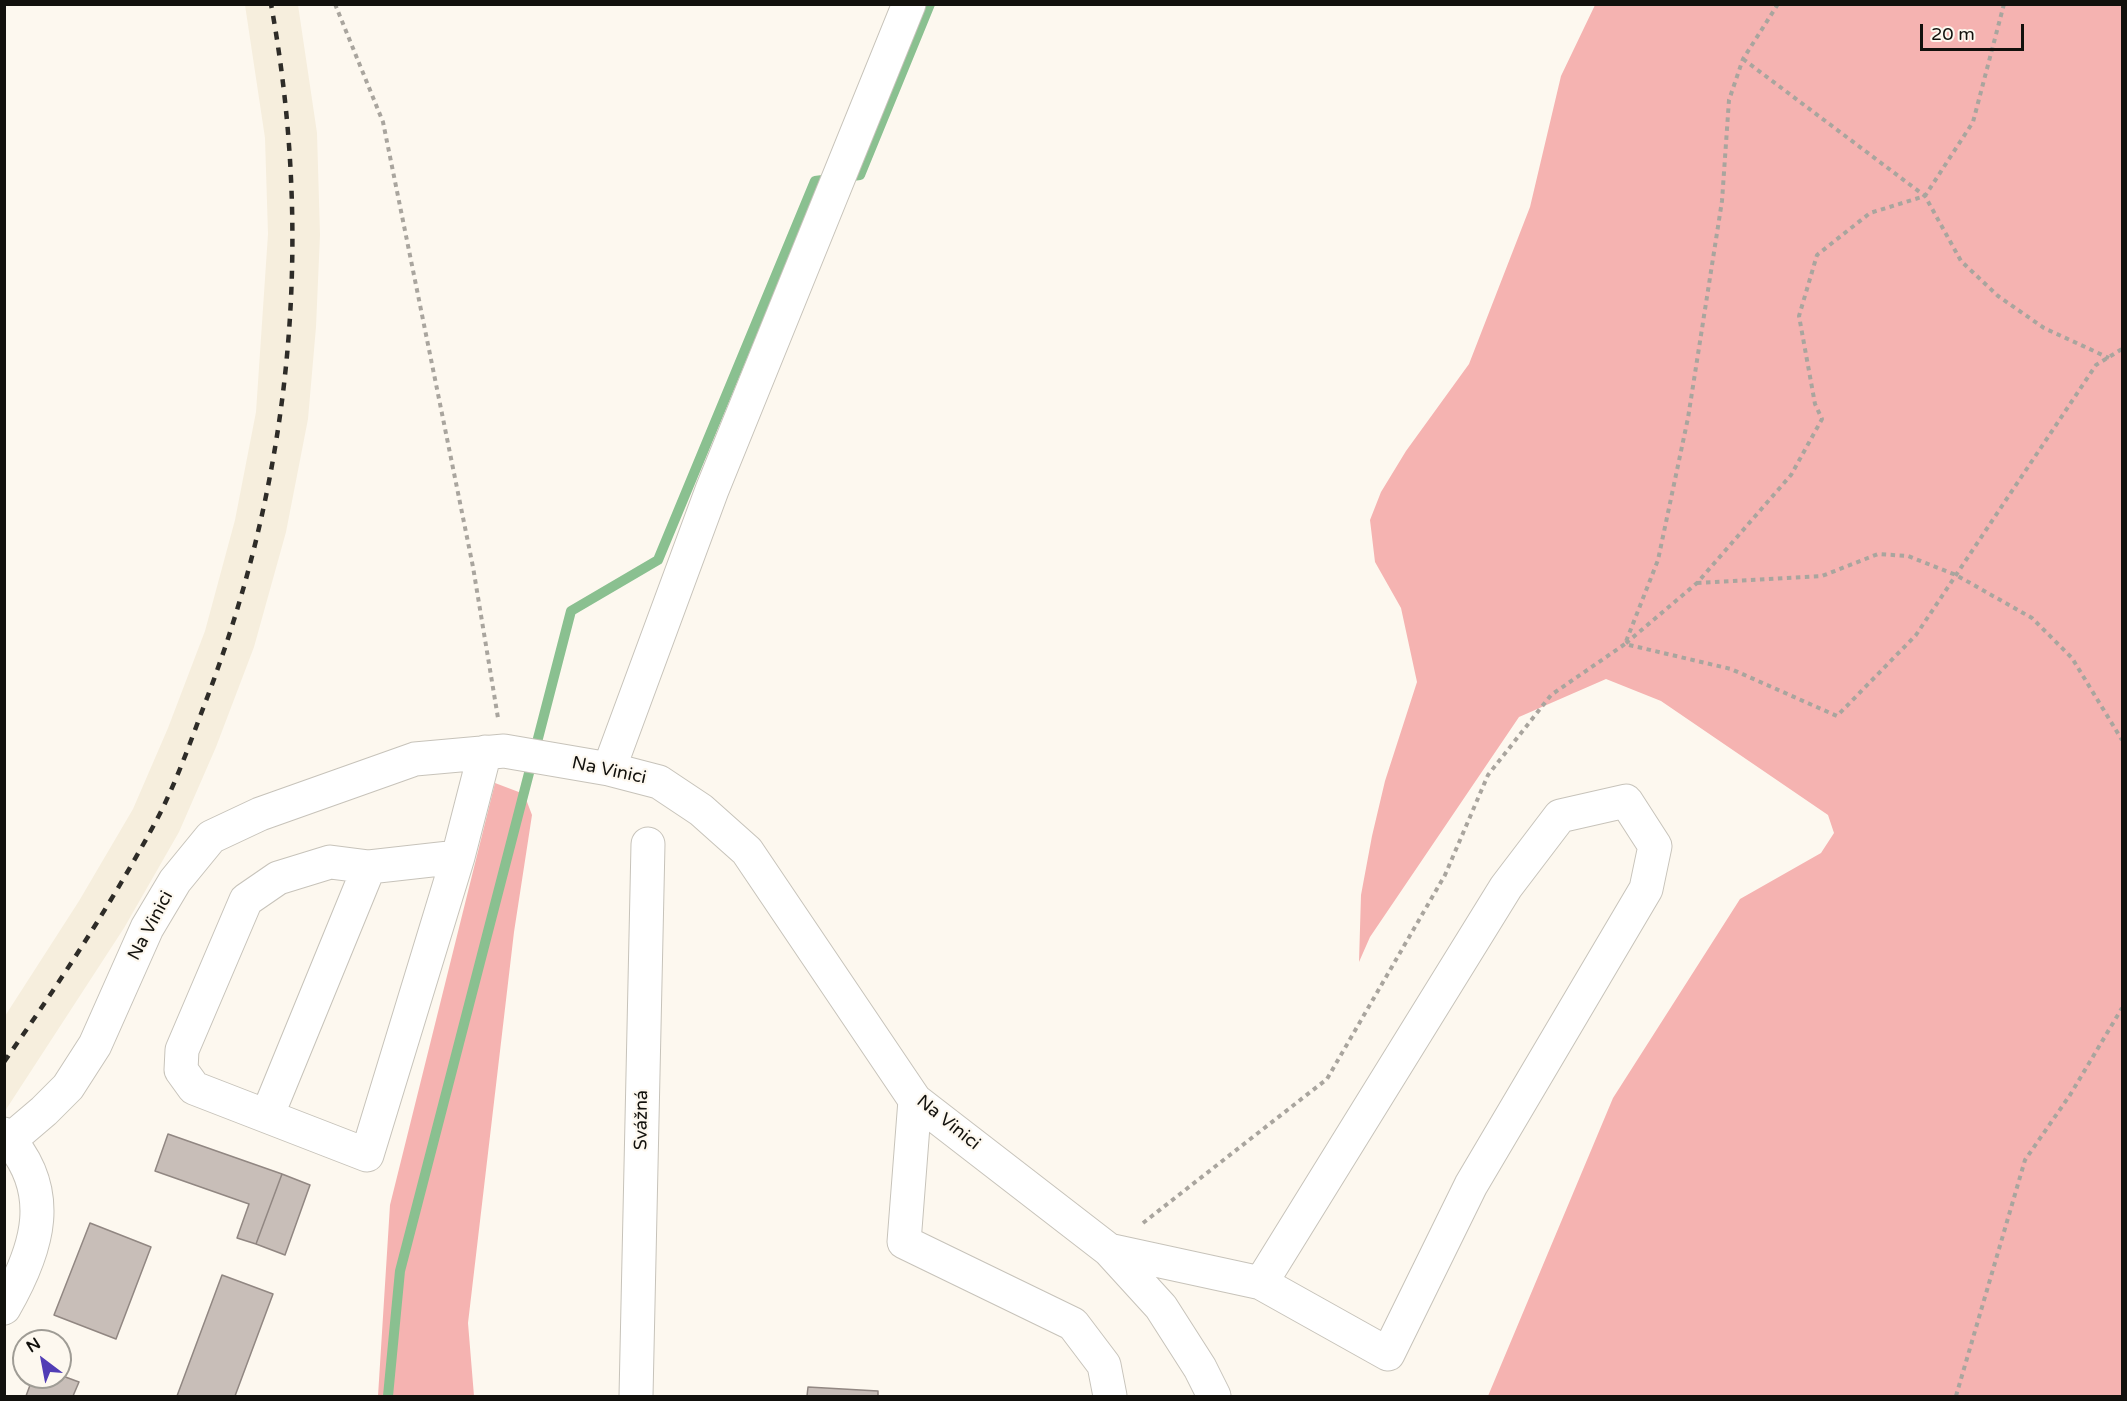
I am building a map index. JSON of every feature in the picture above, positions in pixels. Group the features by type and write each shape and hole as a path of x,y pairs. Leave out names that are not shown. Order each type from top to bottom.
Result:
{"street":[{"path":"609,769 712,490 909,4"},
{"name":"Na Vinici","path":"7,1137 44,1111 73,1078 95,1045 147,928 175,881 211,837 260,814 415,759 494,751 609,769 659,782 701,810 747,851 915,1100 1109,1250 1161,1307 1200,1368 1214,1396"},
{"path":"458,857 369,867 330,862 278,878 246,900 182,1050 181,1070 194,1088 367,1155 458,857 494,751"},
{"path":"1109,1250 1261,1282 1388,1354 1471,1185 1646,889 1655,846 1626,801 1560,816 1526,860 1506,887 1261,1282"},
{"name":"Svážná","path":"636,1396 648,844"},
{"path":"267,1116 369,867"},
{"path":"915,1100 904,1242 1073,1324 1104,1365 1110,1396"},
{"path":"4,1308 30,1261 37,1232 37,1208 30,1171 7,1137"}],"path":[{"path":"335,4 383,122 473,567 494,751"},
{"path":"1778,4 1743,59 1729,100 1722,201 1688,418 1658,560 1625,644 1697,583 1791,475 1822,419 1815,404 1799,316 1817,255 1870,213 1925,196 1973,122 2004,4"},
{"path":"1743,59 1925,196 1961,261 1998,296 2044,328 2109,358"},
{"path":"1697,583 1822,576 1878,554 1908,556 1956,574 2032,618 2072,658 2122,740"},
{"path":"1956,1396 2025,1160 2070,1095 2122,1008"}],"shaded area":[{"path":"245,5 298,5 317,133 320,235 316,327 308,419 286,532 254,647 216,747 179,832 124,928 5,1111 5,1016 79,901 133,809 168,728 205,631 235,520 256,412 268,234 265,138"},
{"path":"1595,5 2122,5 2122,1396 1488,1396 1613,1098 1740,899 1821,853 1834,833 1828,815 1661,701 1606,679 1519,717 1370,937 1359,962 1361,895 1372,836 1385,781 1417,682 1401,608 1375,562 1370,520 1381,492 1406,451 1469,364 1530,207 1561,76"},
{"path":"495,783 524,794 532,815 514,932 468,1323 474,1396 378,1396 390,1205"}],"building":[{"path":"168,1134 282,1174 256,1244 237,1238 249,1204 155,1171"},
{"path":"282,1174 310,1185 285,1255 256,1244"},
{"path":"90,1223 151,1247 116,1339 54,1315"},
{"path":"222,1275 273,1294 235,1396 177,1396"},
{"path":"72,1379 79,1382 73,1396 26,1396 29,1389 72,1389"},
{"path":"808,1387 878,1391 878,1396 807,1396"}],"waterway":[{"path":"388,1396 400,1271 571,611 658,560 815,181 860,175 930,4"}],"railway":[{"path":"4,1062 102,915 163,808 183,762 236,614 259,528 276,442 287,356 292,268 291,180 284,92 271,4"}]}
